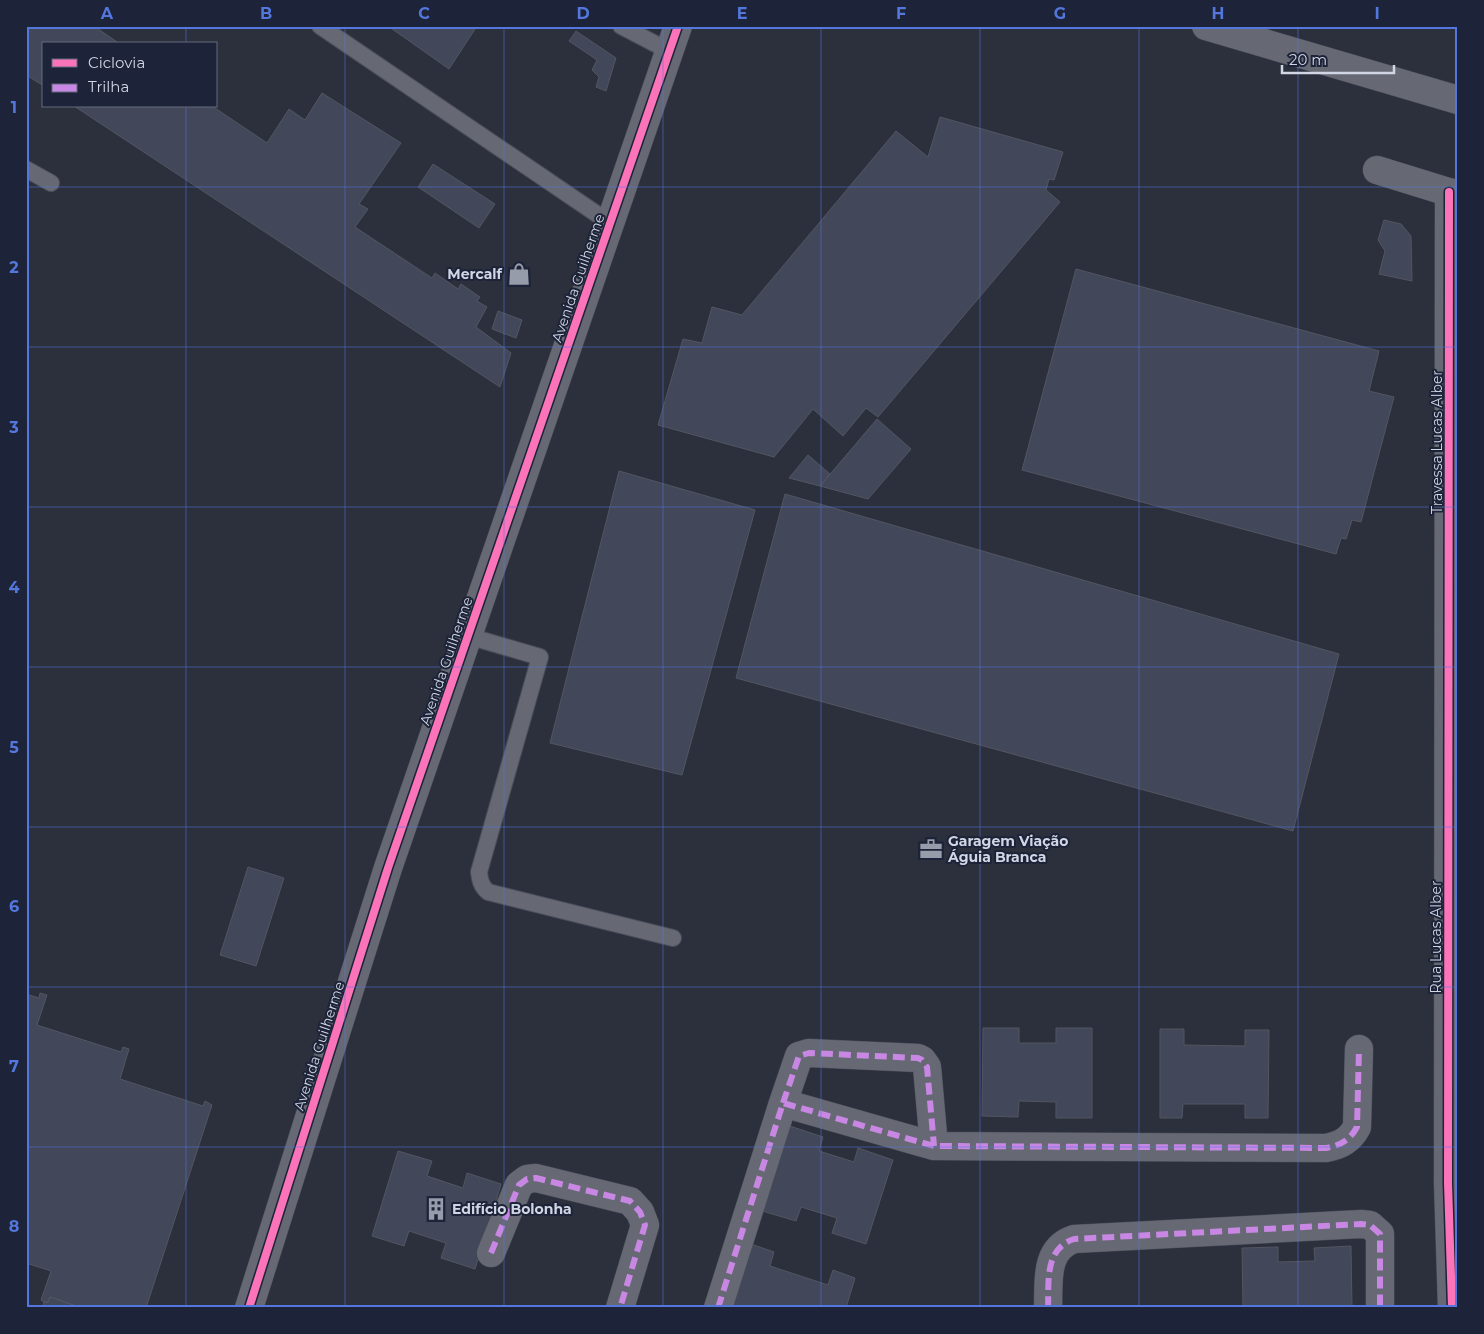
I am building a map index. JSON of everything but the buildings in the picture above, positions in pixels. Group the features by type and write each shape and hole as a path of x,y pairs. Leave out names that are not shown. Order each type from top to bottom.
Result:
{"street":[{"path":"1206,26 1458,100"},
{"name":"Avenida Guilherme","path":"249,1308 388,868 673,38"},
{"path":"1377,170 1454,193"},
{"name":"Travessa Lucas Alber","path":"1449,692 1454,193"},
{"name":"Rua Lucas Alber","path":"1449,692 1453,1182 1452,1308"},
{"path":"783,1103 934,1146 1307,1148 1336,1146 1346,1142 1353,1135 1357,1127 1360,1049"},
{"path":"718,1308 799,1056 809,1053 918,1058 922,1060 927,1067 934,1146"},
{"path":"491,1253 519,1185 527,1179 536,1178 630,1201 640,1212 644,1225 620,1308"},
{"path":"1048,1308 1050,1263 1058,1248 1074,1239 1361,1224 1370,1225 1380,1234 1380,1308"}],"lane":[{"path":"320,26 610,223"},
{"path":"621,26 673,38"},
{"path":"26,170 52,183"},
{"path":"468,636 540,657 479,872 484,889 488,892 673,938"}],"marked path":[{"path":"718,1308 783,1103 934,1146 1326,1148 1344,1141 1357,1127 1359,1049"},
{"path":"783,1103 799,1056 809,1053 918,1058 927,1067 934,1146"},
{"path":"491,1253 519,1185 527,1179 536,1178 630,1201 640,1212 645,1225 620,1308"},
{"path":"1048,1308 1049,1277 1053,1258 1057,1250 1074,1239 1361,1224 1370,1225 1380,1234 1380,1308"}],"cycle path":[{"path":"249,1308 388,868 678,26"},
{"path":"1449,192 1448,1183 1452,1308"}],"place":[{"name":"Mercalf","path":"519,274"},
{"name":"Garagem Viação Águia Branca","path":"931,849"},
{"name":"Edifício Bolonha","path":"436,1209"}]}
